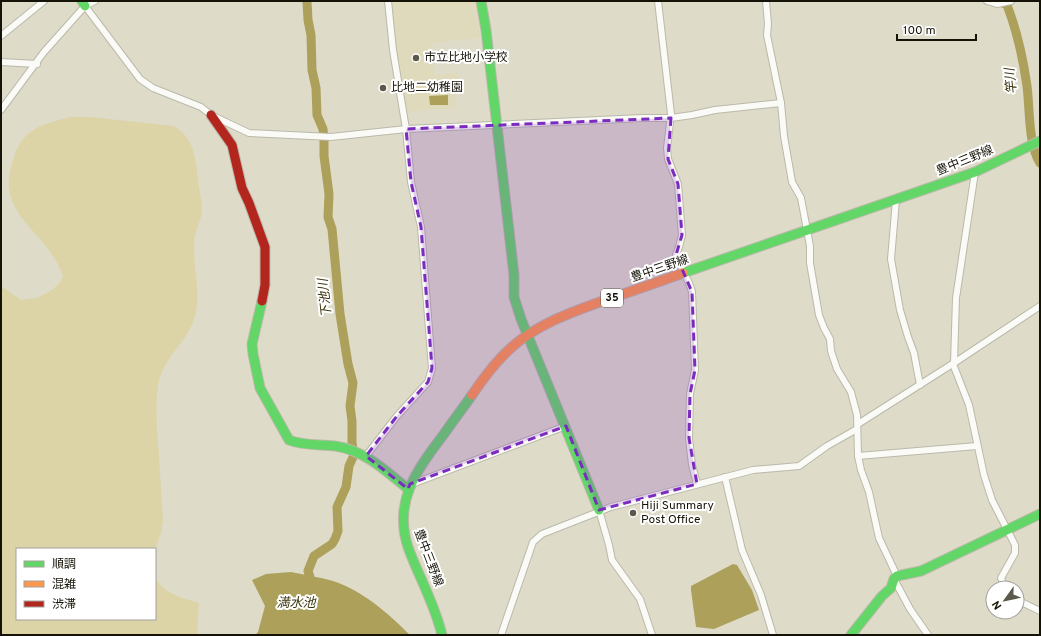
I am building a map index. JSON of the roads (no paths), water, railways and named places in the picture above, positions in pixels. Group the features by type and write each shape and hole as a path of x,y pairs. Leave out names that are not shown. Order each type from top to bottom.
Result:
{"street":[{"path":"1,36 44,1"},
{"path":"1,110 37,64 44,52 83,4 95,1"},
{"path":"366,456 397,416 428,382 432,368 421,227 411,182 406,129 393,50 388,1"},
{"path":"481,1 486,30 514,275 514,297 521,318 600,510 612,560 640,599 652,635"},
{"path":"658,1 671,118 667,148 668,159 678,184 682,235 676,255 690,284 692,292 695,370 690,394 690,438 692,465 697,484"},
{"path":"766,1 768,24 767,35 780,103 784,136 792,182 801,198 810,246 810,263 819,315 830,338 831,351 837,369 850,392 857,414 858,456 861,470 869,492 879,538 910,609 928,635"},
{"path":"987,1 997,4 1010,1"},
{"path":"83,4 140,79 153,88 201,107 211,115 249,133 331,137 406,129 642,118 671,118 715,110 780,103"},
{"path":"1,62 37,64"},
{"path":"211,115 232,145 242,188 265,247 265,284 252,344 260,388 289,440 296,444 335,446 358,451 409,486 566,426"},
{"name":"豊中三野線","path":"442,635 434,605 408,546 404,531 404,510 409,486 426,458 495,366 513,346 528,334 554,319 569,313 975,172 1035,144"},
{"path":"975,172 956,298 953,364 969,405 984,475 992,500 1015,544 1015,553 1001,578 1002,580"},
{"path":"896,200 891,259 900,310 914,353 920,385"},
{"path":"501,635 532,542 542,534 600,510 697,484 753,470 799,466 1040,306"},
{"path":"858,456 977,446"},
{"path":"725,477 742,550 761,595 773,635"},
{"path":"851,635 882,596 891,588 896,578 921,571 1040,514"},
{"path":"1025,604 1040,611"}],"water":[{"path":"448,95 448,105 430,105 429,96"},
{"path":"733,564 737,565 752,590 759,610 714,629 696,627 691,586"},
{"name":"満水池","path":"291,572 322,578 344,585 365,597 384,611 410,635 255,635 258,632 265,606 252,580 266,574"}],"waterway":[{"name":"竿川","path":"998,1 1007,5 1017,35 1027,86 1031,136 1033,146 1040,163"},
{"name":"下池川","path":"307,2 311,35 312,70 316,88 317,115 323,129 324,156 329,194 328,217 332,229 340,314 348,364 353,383 350,406 354,455 349,466 346,487 337,507 338,531 332,544 314,556 308,571 310,577"}],"place":[{"name":"市立比地小学校","path":"416,58"},
{"name":"比地二幼稚園","path":"383,88"},
{"name":"Hiji Summary Post Office","path":"633,513"}]}
